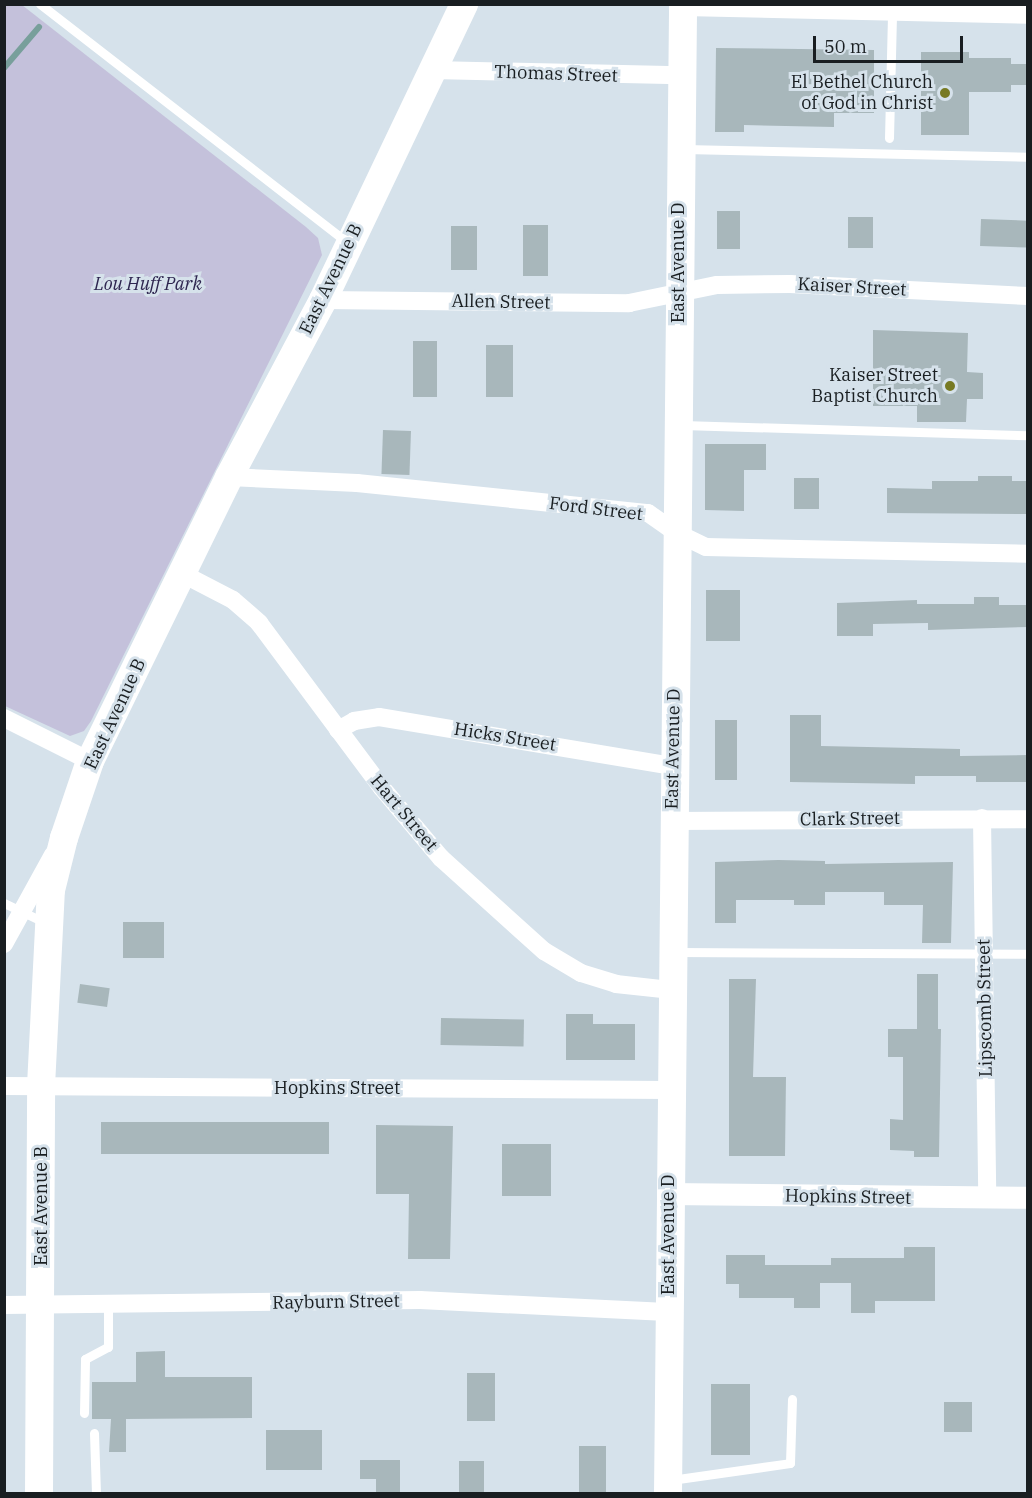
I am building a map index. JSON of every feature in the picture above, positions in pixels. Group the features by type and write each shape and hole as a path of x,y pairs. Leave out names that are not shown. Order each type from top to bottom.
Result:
{"main road":[{"name":"East Avenue B","path":"39,1494 41,1086 51,890 64,838 90,761 229,477 323,300 464,4"},
{"name":"East Avenue D","path":"668,1487 670,952 682,6"}],"street":[{"path":"682,6 1028,15"},
{"name":"Thomas Street","path":"432,70 680,75"},
{"name":"Kaiser Street","path":"678,291 717,285 790,284 1028,296"},
{"name":"Allen Street","path":"323,300 629,303 678,291"},
{"name":"Ford Street","path":"229,477 357,483 648,513 675,532 706,547 1028,554"},
{"name":"Hart Street","path":"183,574 233,600 259,623 338,730 441,858 544,951 581,974 616,984 670,990"},
{"name":"Hicks Street","path":"338,730 354,721 379,717 673,766"},
{"path":"4,718 90,761"},
{"name":"Lipscomb Street","path":"982,818 987,1199"},
{"name":"Clark Street","path":"672,821 1028,819"},
{"path":"4,944 64,838"},
{"name":"Hopkins Street","path":"4,1086 669,1090"},
{"name":"Hopkins Street","path":"668,1194 1028,1198"},
{"name":"Rayburn Street","path":"4,1305 420,1300 667,1312"}],"lane":[{"path":"40,4 349,244"},
{"path":"888,138 892,13"},
{"path":"679,149 1028,157"},
{"path":"677,425 1028,435"},
{"path":"4,903 48,924"},
{"path":"670,952 1028,954"},
{"path":"84,1413 85,1359 108,1347 108,1304"},
{"path":"668,1487 790,1463 792,1399"},
{"path":"94,1433 96,1494"}],"green space":[{"name":"Lou Huff Park","path":"4,5 22,5 306,227 318,238 322,255 91,721 84,731 70,736 5,706"}],"building":[{"path":"716,48 874,50 874,113 834,113 834,127 744,125 744,132 715,132"},
{"name":"El Bethel Church of God in Christ","path":"921,52 969,52 969,58 1011,58 1011,64 1028,64 1028,85 1011,85 1011,92 969,92 969,135 921,135"},
{"path":"717,211 740,211 740,249 717,249"},
{"path":"848,217 873,217 873,248 848,248"},
{"path":"981,219 1028,221 1027,248 980,246"},
{"path":"523,225 548,225 548,276 523,276"},
{"path":"451,226 477,226 477,270 451,270"},
{"path":"873,330 968,333 967,372 983,373 983,399 967,399 966,422 917,422 917,406 873,406"},
{"path":"413,341 437,341 437,397 413,397"},
{"path":"486,345 513,345 513,397 486,397"},
{"path":"383,430 411,431 409,475 381,474"},
{"path":"705,444 766,444 766,470 744,470 744,511 705,510"},
{"path":"978,476 1012,476 1012,481 1028,481 1028,514 887,513 887,488 932,489 932,481 978,481"},
{"path":"794,478 819,478 819,509 794,509"},
{"path":"706,590 740,590 740,641 706,641"},
{"path":"974,597 999,597 999,605 1028,605 1028,627 928,630 928,623 873,624 873,636 837,636 837,603 917,600 917,604 974,604"},
{"path":"790,715 821,715 821,746 960,749 960,756 1028,755 1028,782 976,782 976,776 915,776 915,784 790,782"},
{"path":"715,720 737,720 737,780 715,780"},
{"path":"825,861 825,864 953,862 951,943 922,943 923,905 884,905 884,892 825,892 825,905 794,905 794,900 736,900 736,923 715,923 715,862"},
{"path":"123,922 164,922 164,958 123,958"},
{"path":"917,974 938,974 938,1029 941,1029 939,1157 914,1157 914,1151 890,1150 890,1119 903,1120 903,1057 888,1057 888,1029 917,1029"},
{"path":"729,979 756,979 753,1077 786,1077 785,1156 729,1156"},
{"path":"80,984 110,988 107,1007 77,1003"},
{"path":"566,1014 593,1014 593,1024 635,1024 635,1060 566,1060"},
{"path":"441,1018 524,1019 524,1046 441,1045"},
{"path":"101,1122 329,1122 329,1154 101,1154"},
{"path":"376,1125 453,1126 450,1259 408,1259 409,1194 376,1194"},
{"path":"502,1144 551,1144 551,1196 502,1196"},
{"path":"904,1247 935,1247 935,1301 875,1301 875,1313 851,1313 851,1283 820,1283 820,1308 794,1308 794,1298 739,1298 739,1284 726,1284 726,1255 765,1255 765,1265 831,1265 831,1258 904,1258"},
{"path":"165,1351 165,1377 252,1377 252,1418 126,1419 126,1452 109,1452 111,1419 92,1419 92,1382 136,1382 136,1352"},
{"path":"467,1373 495,1373 495,1421 467,1421"},
{"path":"711,1384 750,1384 750,1455 711,1455"},
{"path":"944,1402 972,1402 972,1432 944,1432"},
{"path":"266,1430 322,1430 322,1470 266,1470"},
{"path":"579,1446 606,1446 606,1494 579,1494"},
{"path":"360,1460 400,1460 400,1492 376,1492 376,1479 360,1479"},
{"path":"459,1461 484,1461 484,1493 459,1493"}],"waterway":[{"path":"4,68 39,27"}],"place":[{"name":"El Bethel Church of God in Christ","path":"945,93"},
{"name":"Kaiser Street Baptist Church","path":"950,386"}]}
